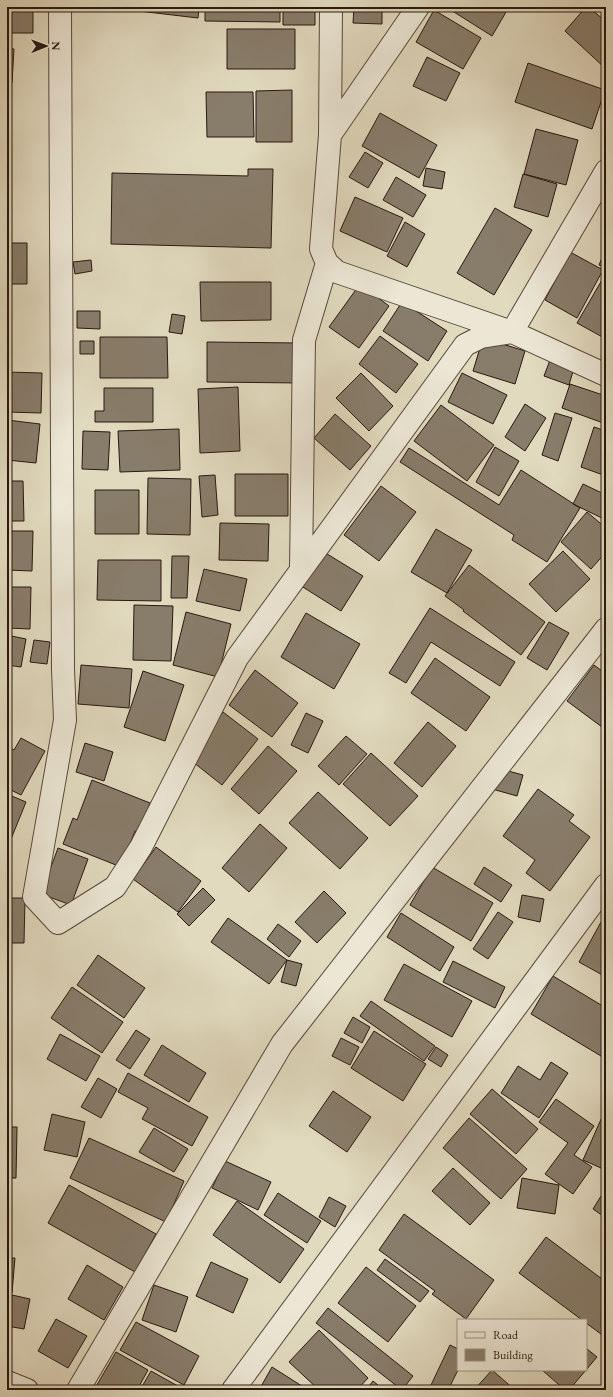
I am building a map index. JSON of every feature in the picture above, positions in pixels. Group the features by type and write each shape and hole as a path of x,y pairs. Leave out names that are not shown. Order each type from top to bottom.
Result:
{"street":[{"path":"60,7 63,669 65,720 34,897 58,923 115,887 141,847 237,658 465,345 482,329"},
{"path":"331,7 330,135 321,249 327,263 337,272 482,329 512,332 606,375"},
{"path":"330,135 418,7"},
{"path":"512,332 606,171"},
{"path":"301,570 304,340 327,263"},
{"path":"78,1390 282,1044 606,629"},
{"path":"233,1390 606,885"},
{"path":"7,1382 27,1390"}],"building":[{"path":"7,7 33,7 33,33 7,33"},
{"path":"105,7 199,7 198,18"},
{"path":"205,7 280,7 280,22 205,21"},
{"path":"283,7 315,7 315,25 283,25"},
{"path":"354,7 382,7 382,24 353,23"},
{"path":"446,7 509,7 492,36"},
{"path":"586,7 589,7 606,22 606,69 565,31"},
{"path":"598,7 606,7 606,15"},
{"path":"434,10 481,38 463,69 416,42"},
{"path":"227,29 295,29 295,69 227,69"},
{"path":"7,48 14,49 12,83 7,83"},
{"path":"427,57 460,73 446,101 413,86"},
{"path":"528,63 605,90 592,129 515,102"},
{"path":"292,90 292,142 256,142 256,91"},
{"path":"206,92 253,92 254,137 207,137"},
{"path":"380,113 437,145 419,178 362,146"},
{"path":"536,129 578,140 566,185 524,174"},
{"path":"365,152 383,163 368,188 349,177"},
{"path":"426,168 445,172 442,189 423,186"},
{"path":"248,169 273,169 271,248 111,244 112,173 248,176"},
{"path":"523,174 557,184 548,217 514,207"},
{"path":"396,177 426,195 413,217 383,200"},
{"path":"355,197 403,218 387,252 340,231"},
{"path":"495,208 532,230 494,295 457,273"},
{"path":"405,222 425,234 407,267 387,256"},
{"path":"7,243 27,243 27,284 7,284"},
{"path":"606,248 606,268 599,265"},
{"path":"570,252 603,270 577,318 545,300"},
{"path":"91,260 92,271 75,274 73,262"},
{"path":"606,273 606,339 577,323"},
{"path":"200,282 271,282 271,320 201,321"},
{"path":"360,284 389,306 359,348 329,327"},
{"path":"402,302 447,331 428,361 383,331"},
{"path":"77,311 100,311 100,329 77,328"},
{"path":"172,314 185,316 182,334 169,332"},
{"path":"380,336 418,364 396,393 359,364"},
{"path":"100,337 167,337 168,378 100,378"},
{"path":"483,338 525,351 515,384 473,371"},
{"path":"80,341 94,341 94,354 80,354"},
{"path":"207,342 300,343 300,383 207,382"},
{"path":"550,360 574,368 569,385 544,376"},
{"path":"7,372 42,373 41,413 7,412"},
{"path":"361,373 393,406 369,431 336,398"},
{"path":"462,373 507,395 493,424 448,402"},
{"path":"570,384 606,396 606,424 562,408"},
{"path":"238,387 240,451 200,453 198,389"},
{"path":"104,388 153,388 153,422 95,422 95,411 104,411"},
{"path":"525,404 546,418 525,451 505,437"},
{"path":"441,405 494,445 467,481 414,441"},
{"path":"555,413 572,418 558,461 542,455"},
{"path":"335,414 371,446 350,470 314,438"},
{"path":"7,420 40,424 36,463 7,460"},
{"path":"594,427 606,431 606,476 581,467"},
{"path":"179,429 180,470 120,472 118,431"},
{"path":"83,431 110,432 108,470 82,469"},
{"path":"495,447 519,461 499,496 476,482"},
{"path":"409,448 499,505 521,470 580,508 547,562 512,540 514,535 400,462"},
{"path":"235,474 288,474 288,516 235,516"},
{"path":"215,475 218,515 202,517 199,476"},
{"path":"148,478 191,479 190,535 147,534"},
{"path":"7,481 23,481 24,521 7,521"},
{"path":"583,484 606,495 606,520 573,504"},
{"path":"381,486 416,512 379,561 344,535"},
{"path":"95,490 139,490 139,534 95,534"},
{"path":"587,512 606,528 606,552 591,569 561,542"},
{"path":"220,523 269,524 268,561 219,560"},
{"path":"436,529 472,550 447,593 411,572"},
{"path":"7,531 33,531 32,571 7,570"},
{"path":"319,549 363,576 341,611 298,584"},
{"path":"563,551 590,579 556,612 529,584"},
{"path":"172,556 189,556 187,598 171,598"},
{"path":"98,560 161,560 161,601 97,600"},
{"path":"469,565 545,622 521,655 445,596"},
{"path":"204,569 247,579 240,611 196,601"},
{"path":"7,587 31,587 30,629 7,628"},
{"path":"134,605 173,606 171,661 133,660"},
{"path":"430,608 515,662 500,686 431,642 406,683 389,673"},
{"path":"186,612 231,624 218,677 173,665"},
{"path":"306,613 360,644 334,689 281,657"},
{"path":"549,622 569,633 547,670 527,658"},
{"path":"7,635 26,639 21,667 7,665"},
{"path":"34,640 50,642 47,664 30,662"},
{"path":"435,658 490,697 466,731 411,693"},
{"path":"81,665 132,669 129,708 78,704"},
{"path":"594,665 606,674 606,730 567,701"},
{"path":"255,670 298,703 272,737 229,705"},
{"path":"143,671 184,685 165,741 124,727"},
{"path":"223,712 258,739 222,785 188,758"},
{"path":"306,713 323,721 308,753 291,745"},
{"path":"428,722 456,746 422,787 394,763"},
{"path":"346,736 367,754 339,785 318,766"},
{"path":"21,738 45,751 21,795 7,788 7,746 14,750"},
{"path":"85,743 113,752 104,781 76,772"},
{"path":"268,746 297,771 259,814 231,789"},
{"path":"371,753 418,796 390,826 343,784"},
{"path":"497,768 523,775 517,796 492,789"},
{"path":"92,780 150,803 139,833 135,831 121,867 63,844 73,818 77,820"},
{"path":"538,789 574,815 569,821 590,837 550,891 526,873 535,860 503,836"},
{"path":"318,792 368,838 340,869 289,823"},
{"path":"7,794 26,802 9,844 7,843"},
{"path":"260,824 287,848 249,892 222,868"},
{"path":"156,847 201,881 178,912 133,879"},
{"path":"58,848 88,859 71,905 41,894"},
{"path":"432,867 493,903 471,941 410,905"},
{"path":"484,867 512,885 501,902 474,884"},
{"path":"203,888 215,900 189,926 177,914"},
{"path":"324,891 346,913 317,943 295,922"},
{"path":"522,895 544,899 540,922 518,917"},
{"path":"606,897 606,914 598,911"},
{"path":"7,898 25,898 24,943 7,943"},
{"path":"498,912 513,922 488,959 473,949"},
{"path":"401,913 454,947 440,971 387,937"},
{"path":"228,918 287,960 269,984 211,942"},
{"path":"601,922 606,925 606,977 579,962"},
{"path":"278,924 301,941 289,957 267,939"},
{"path":"98,955 145,988 124,1018 77,985"},
{"path":"287,960 302,964 296,986 281,982"},
{"path":"453,961 505,987 495,1008 443,982"},
{"path":"404,964 472,1001 452,1037 384,1000"},
{"path":"553,976 606,1008 606,1059 531,1014"},
{"path":"72,987 123,1022 102,1053 51,1018"},
{"path":"371,1001 435,1046 424,1061 360,1016"},
{"path":"353,1017 370,1027 362,1043 344,1033"},
{"path":"136,1030 150,1039 130,1069 116,1060"},
{"path":"374,1031 426,1064 403,1101 351,1068"},
{"path":"60,1034 100,1056 86,1081 47,1059"},
{"path":"341,1038 359,1047 350,1065 332,1056"},
{"path":"162,1045 206,1073 189,1102 144,1075"},
{"path":"436,1047 448,1055 441,1067 428,1059"},
{"path":"551,1062 568,1073 539,1118 501,1093 518,1066 540,1080"},
{"path":"128,1073 208,1117 192,1146 142,1119 148,1108 118,1092"},
{"path":"98,1078 117,1089 101,1118 81,1107"},
{"path":"492,1089 538,1129 516,1154 470,1114"},
{"path":"333,1091 371,1117 347,1152 309,1126"},
{"path":"556,1099 594,1126 574,1155 592,1167 573,1194 545,1174 568,1143 539,1122"},
{"path":"606,1108 606,1158 601,1168 583,1160"},
{"path":"52,1114 85,1122 77,1157 44,1150"},
{"path":"469,1118 527,1169 501,1199 443,1148"},
{"path":"7,1127 17,1127 16,1178 7,1178"},
{"path":"154,1128 188,1149 174,1172 139,1152"},
{"path":"89,1138 184,1181 166,1222 70,1178"},
{"path":"225,1161 271,1182 258,1210 212,1188"},
{"path":"453,1168 490,1203 470,1225 432,1191"},
{"path":"522,1178 559,1185 555,1214 517,1208"},
{"path":"69,1185 156,1234 135,1272 48,1223"},
{"path":"606,1188 606,1218 593,1209"},
{"path":"278,1193 321,1221 307,1243 264,1215"},
{"path":"329,1197 346,1206 335,1227 319,1217"},
{"path":"237,1201 304,1249 280,1283 213,1235"},
{"path":"404,1214 494,1280 466,1319 432,1294 435,1291 379,1250"},
{"path":"546,1237 606,1282 606,1328 601,1334 587,1324 587,1319 581,1319 519,1273"},
{"path":"7,1258 15,1258 12,1293 7,1292"},
{"path":"385,1259 429,1291 420,1302 377,1270"},
{"path":"211,1262 248,1279 233,1313 196,1296"},
{"path":"87,1265 123,1287 104,1320 68,1299"},
{"path":"366,1267 416,1306 388,1342 338,1303"},
{"path":"154,1285 188,1297 176,1332 142,1320"},
{"path":"12,1295 30,1299 24,1329 7,1326"},
{"path":"328,1308 413,1376 402,1390 316,1323"},
{"path":"56,1319 87,1336 68,1368 38,1351"},
{"path":"136,1322 199,1356 184,1385 120,1350"},
{"path":"319,1330 368,1378 357,1390 319,1390 289,1362"},
{"path":"450,1345 457,1348 458,1371 448,1390 442,1390 431,1385"},
{"path":"587,1349 597,1357 587,1369"},
{"path":"116,1352 148,1370 137,1390 94,1390"},
{"path":"272,1367 305,1388 304,1390 259,1390"},
{"path":"151,1371 185,1390 140,1390"},
{"path":"491,1371 493,1371 515,1390 474,1390"},
{"path":"543,1371 585,1371 569,1390 565,1390"},
{"path":"373,1381 384,1390 366,1390"}]}
